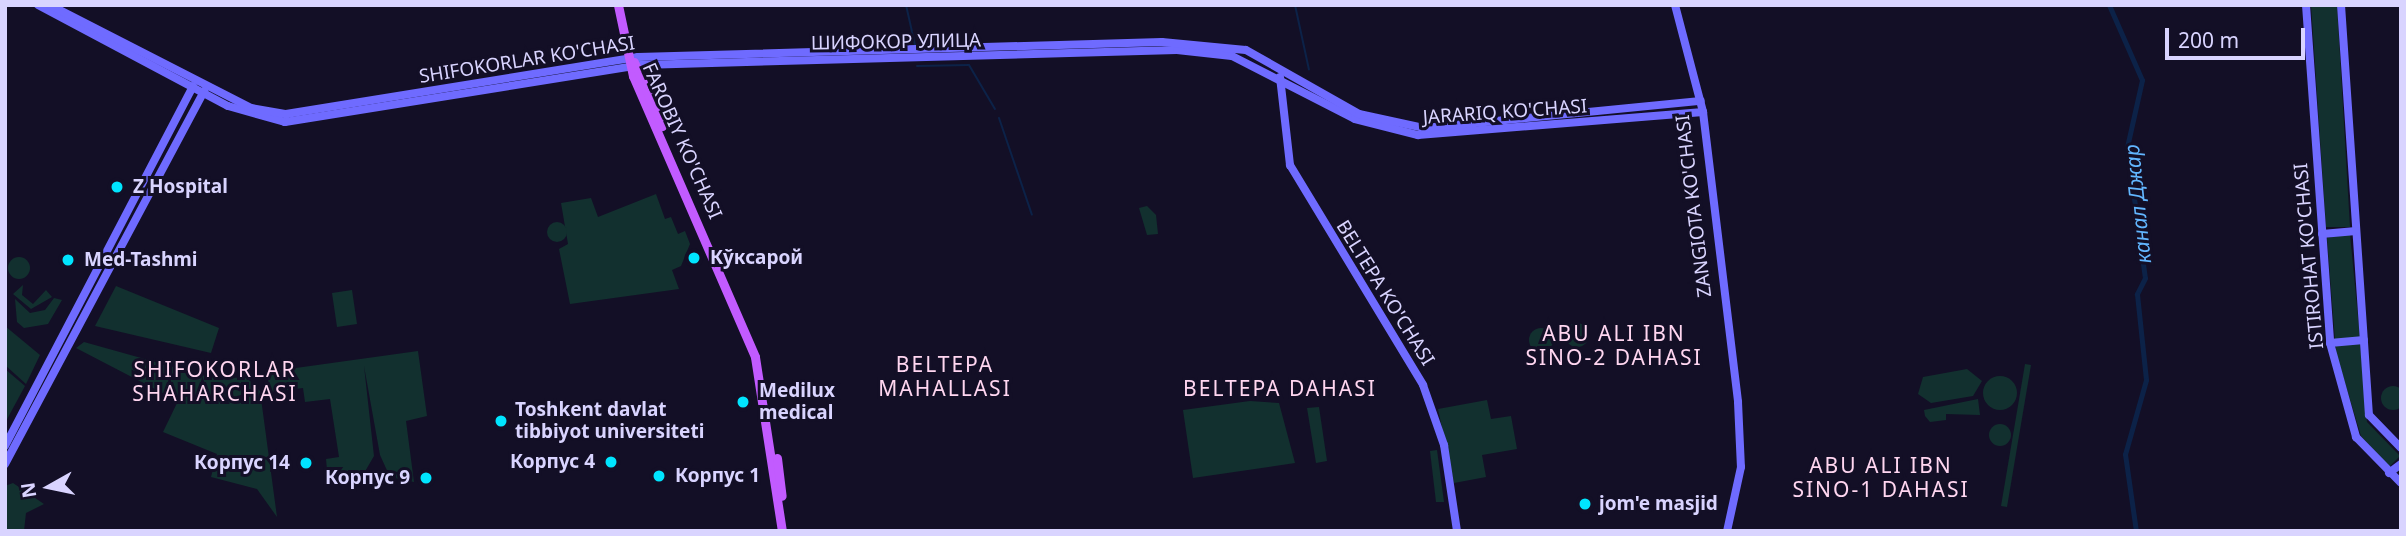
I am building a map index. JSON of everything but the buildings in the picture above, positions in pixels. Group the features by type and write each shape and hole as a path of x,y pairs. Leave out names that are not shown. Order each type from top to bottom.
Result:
{"main road":[{"name":"SHIFOKORLAR KO'CHASI","path":"38,5 204,89 251,108 286,114 593,70 632,62"},
{"name":"SHIFOKORLAR KO'CHASI","path":"50,5 194,84"},
{"name":"FAROBIY KO'CHASI","path":"620,5 632,62 752,348 782,531"},
{"name":"ZANGIOTA KO'CHASI","path":"1673,5 1701,112 1742,441 1725,531"},
{"name":"ISTIROHAT KO'CHASI","path":"2306,5 2330,343 2356,437 2401,483"},
{"path":"2341,5 2370,420 2401,449"},
{"name":"JARARIQ KO'CHASI","path":"1114,47 1204,43 1246,50 1328,101"},
{"name":"ШИФОКОР УЛИЦА","path":"632,62 1114,47"},
{"name":"JARARIQ KO'CHASI","path":"1114,47 1232,56 1328,101 1402,126 1494,126 1701,112"},
{"name":"FAROBIY KO'CHASI","path":"632,62 760,356 787,531"},
{"name":"BELTEPA KO'CHASI","path":"1280,77 1290,165 1423,385 1444,445 1457,531"},
{"path":"5,464 194,84"},
{"path":"5,446 204,89"},
{"name":"JARARIQ KO'CHASI","path":"1494,126 1699,101"},
{"path":"2322,234 2356,231"},
{"path":"2330,343 2364,340"},
{"path":"2389,473 2401,464"}],"green space":[{"path":"2311,5 2337,5 2350,227 2326,227"},
{"path":"656,194 665,219 671,217 678,234 685,231 690,244 681,266 672,270 679,289 570,304 559,249 568,244 561,203 591,198 598,217"},
{"path":"1147,206 1156,215 1158,234 1147,235 1139,208"},
{"path":"557,222 564,225 567,232 564,239 557,242 550,239 547,232 550,225"},
{"path":"2350,234 2360,338 2335,340 2327,238"},
{"path":"19,257 27,260 30,268 27,276 19,279 11,276 8,268 11,260"},
{"path":"23,285 22,295 33,304 46,290 52,297 31,309 13,294"},
{"path":"116,286 219,328 211,353 95,326"},
{"path":"352,290 357,324 337,327 332,293"},
{"path":"54,298 62,300 48,324 24,328 17,322 15,299 30,313 45,310"},
{"path":"1577,323 1585,327 1589,335 1585,343 1577,347 1569,343 1565,335 1569,327"},
{"path":"5,326 40,355 26,384 5,365"},
{"path":"1541,328 1549,332 1553,340 1549,348 1541,352 1533,348 1529,340 1533,332"},
{"path":"84,342 209,377 247,378 260,391 277,517 257,489 211,477 217,454 163,432 178,401 76,348"},
{"path":"2360,343 2367,422 2400,456 2389,467 2361,436 2337,356 2335,345"},
{"path":"418,351 427,416 406,421 414,482 390,477 380,455 364,366 374,456 360,480 341,483 327,470 326,459 339,457 330,399 305,402 303,388 270,392 267,372"},
{"path":"2025,364 2031,365 2007,507 2001,506"},
{"path":"5,369 25,386 5,423"},
{"path":"1967,369 1982,381 1973,396 1931,403 1918,394 1923,377"},
{"path":"2000,376 2012,381 2017,393 2012,405 2000,410 1988,405 1983,393 1988,381"},
{"path":"2393,386 2401,390 2405,398 2401,406 2393,410 2385,406 2381,398 2385,390"},
{"path":"1978,399 1980,415 1946,414 1946,420 1930,422 1925,416 1924,410"},
{"path":"1487,400 1491,419 1511,416 1517,449 1482,455 1486,477 1454,483 1438,409"},
{"path":"1250,401 1279,403 1295,463 1193,478 1183,410"},
{"path":"1319,407 1327,461 1316,463 1307,408"},
{"path":"2000,424 2008,427 2011,435 2008,443 2000,446 1992,443 1989,435 1992,427"},
{"path":"1437,450 1444,502 1436,502 1430,451"},
{"path":"13,483 44,504 26,513 24,531 5,531 5,486"}],"waterway":[{"path":"906,5 915,45"},
{"path":"1295,5 1309,70"},
{"name":"канал Джар","path":"2109,5 2142,80 2127,147 2145,278 2137,294 2146,380 2125,454 2136,531"},
{"path":"917,66 969,65 995,109"},
{"path":"999,118 1032,215"}],"place":[{"name":"Z Hospital","path":"117,187"},
{"name":"Кўксарой","path":"694,258"},
{"name":"Med-Tashmi","path":"68,260"},
{"name":"Medilux medical","path":"743,402"},
{"name":"Toshkent davlat tibbiyot universiteti","path":"501,421"},
{"name":"Корпус 4","path":"611,462"},
{"name":"Корпус 14","path":"306,463"},
{"name":"Корпус 1","path":"659,476"},
{"name":"Корпус 9","path":"426,478"},
{"name":"jom'e masjid","path":"1585,504"}],"district":[{"name":"ABU ALI IBN SINO-2 DAHASI","path":"1614,345"},
{"name":"BELTEPA MAHALLASI","path":"945,376"},
{"name":"SHIFOKORLAR SHAHARCHASI","path":"215,381"},
{"name":"BELTEPA DAHASI","path":"1280,388"},
{"name":"ABU ALI IBN SINO-1 DAHASI","path":"1881,477"}]}
